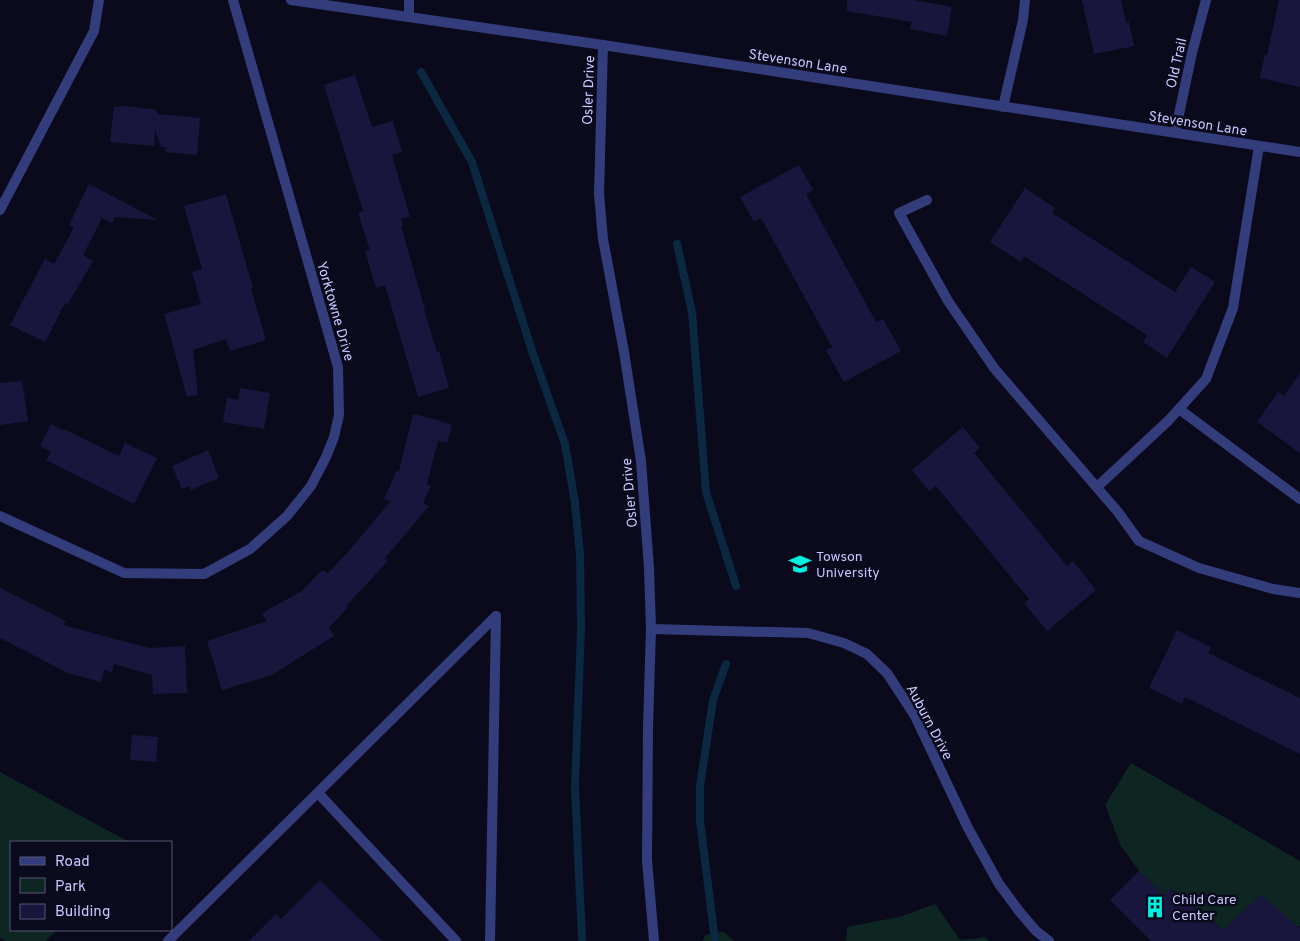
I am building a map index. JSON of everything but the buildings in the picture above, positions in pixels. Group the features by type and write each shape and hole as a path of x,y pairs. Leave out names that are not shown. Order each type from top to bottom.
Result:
{"street":[{"path":"0,210 94,30 99,0"},
{"name":"Yorktowne Drive","path":"0,516 124,573 204,574 250,549 287,516 311,486 326,457 334,437 339,415 338,368 233,0"},
{"name":"Stevenson Lane","path":"291,0 1300,152"},
{"path":"409,0 410,17"},
{"path":"1003,107 1023,20 1024,0"},
{"name":"Old Trail","path":"1175,133 1192,53 1206,0"},
{"name":"Osler Drive","path":"603,46 599,194 603,239 624,352 641,462 647,532 651,629 646,812 647,860 654,941"},
{"path":"1097,487 1179,408 1206,379 1233,308 1259,146"},
{"path":"927,200 899,213 948,301 994,368 1118,512 1139,541 1199,568 1273,589 1300,593"},
{"path":"1179,408 1300,499"},
{"path":"168,941 496,616 490,941"},
{"name":"Auburn Drive","path":"651,629 808,633 844,643 867,654 887,673 915,716 968,828 1000,884 1036,936 1049,941"},
{"path":"318,793 456,941"}],"green space":[{"path":"1131,763 1300,861 1300,926 1223,930 1171,889 1164,896 1139,871 1121,846 1105,805"},
{"path":"0,772 127,841 10,841 10,931 56,931 46,941 6,941 0,938"},
{"path":"935,904 960,940 986,937 988,941 846,941 847,927 899,917"},
{"path":"724,932 734,941 703,941 705,935"}],"waterway":[{"path":"421,72 472,162 532,351 565,444 575,503 580,554 581,630 575,786 582,941"},
{"path":"677,244 692,312 706,492 736,586"},
{"path":"715,941 700,821 700,786 713,700 726,664"}],"place":[{"name":"Towson University","path":"800,564"},
{"name":"Child Care Center","path":"1155,907"}]}
